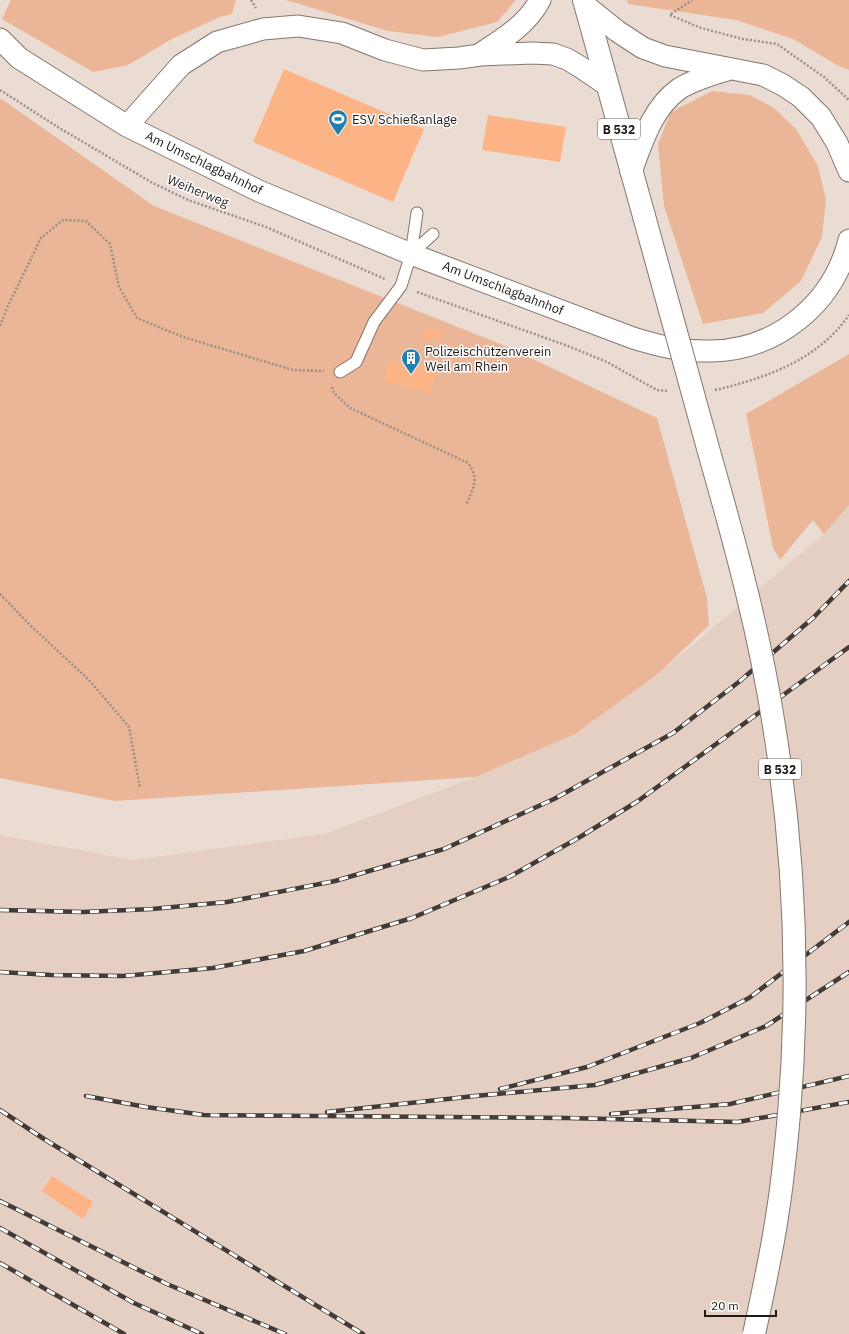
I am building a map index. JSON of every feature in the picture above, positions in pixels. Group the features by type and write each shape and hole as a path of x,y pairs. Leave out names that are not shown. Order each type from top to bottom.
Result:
{"main road":[{"name":"B 532","path":"585,3 746,586 764,668 774,725 790,850 795,991 793,1066 779,1209 754,1334"}],"street":[{"name":"Am Umschlagbahnhof","path":"480,54 509,35 528,18 540,0"},
{"path":"585,3 617,31 643,48 665,56 762,75 783,85 801,97 821,117 837,143 849,171"},
{"name":"Am Umschlagbahnhof","path":"127,126 181,65 217,42 263,29 298,26 342,34 385,50 422,60 459,58 480,54 532,52 553,54 567,59 607,85"},
{"name":"Am Umschlagbahnhof","path":"0,39 10,55 127,126 259,191 411,254 633,338 665,347 684,350 712,351 757,344 780,333 801,318 817,302 834,279 845,256 849,240"},
{"path":"631,172 647,131 660,108 678,90 699,79 729,69"}],"lane":[{"path":"340,372 356,362 374,322 401,286 411,254 417,213"},
{"path":"411,254 433,234"}],"path":[{"path":"692,0 670,15 701,28 743,39 777,44 824,77 849,100"},
{"name":"Weiherweg","path":"0,90 61,129 151,182 188,200 266,227 401,286"},
{"path":"0,326 7,308 41,238 62,220 86,221 110,244 119,287 137,318 183,337 293,370 340,372 332,387 334,393 350,408 468,463 475,476 474,485 466,504"},
{"path":"0,594 31,626 89,680 129,727 140,788"}],"shaded area":[{"path":"11,0 236,0 232,14 220,17 172,39 128,65 93,72 2,19"},
{"path":"286,0 516,0 497,22 438,37 388,31"},
{"path":"627,0 849,0 849,70 837,65 793,39 736,20 628,4"},
{"path":"712,91 750,95 774,108 796,129 818,166 826,200 822,237 801,281 763,313 703,324 664,206 658,144 671,112"},
{"path":"0,98 154,206 503,345 657,418 707,598 709,625 659,673 575,734 475,777 115,801 0,778"},
{"path":"849,354 849,505 824,534 813,520 780,560 773,548 746,414"},
{"path":"849,505 849,1334 0,1334 0,835 132,860 325,834 475,777 575,734 659,673 824,534"}],"building":[{"name":"ESV Schießanlage","path":"284,69 424,129 393,202 253,142"},
{"path":"488,115 566,127 560,162 482,150"},
{"path":"441,329 442,339 424,341 423,330"},
{"name":"Polizeischützenverein Weil am Rhein","path":"388,361 412,367 413,363 438,369 431,393 383,381"},
{"path":"52,1176 93,1202 83,1219 42,1191"}],"railway":[{"path":"0,910 83,912 152,909 227,902 335,881 444,849 554,799 673,733 740,681 813,618 849,581"},
{"path":"0,972 51,975 123,976 213,968 304,951 412,918 509,877 580,837 638,801 849,647"},
{"path":"500,1089 587,1067 700,1023 749,998 849,922"},
{"path":"327,1112 595,1085 691,1058 766,1026 849,972"},
{"path":"611,1114 730,1104 849,1076"},
{"path":"86,1096 146,1107 204,1115 566,1118 738,1122 849,1102"},
{"path":"0,1110 44,1139 363,1334"},
{"path":"0,1201 167,1284 285,1334"},
{"path":"0,1228 134,1303 202,1334"},
{"path":"0,1263 124,1334"}],"place":[{"name":"ESV Schießanlage","path":"338,136"},
{"name":"Polizeischützenverein Weil am Rhein","path":"411,375"}]}
